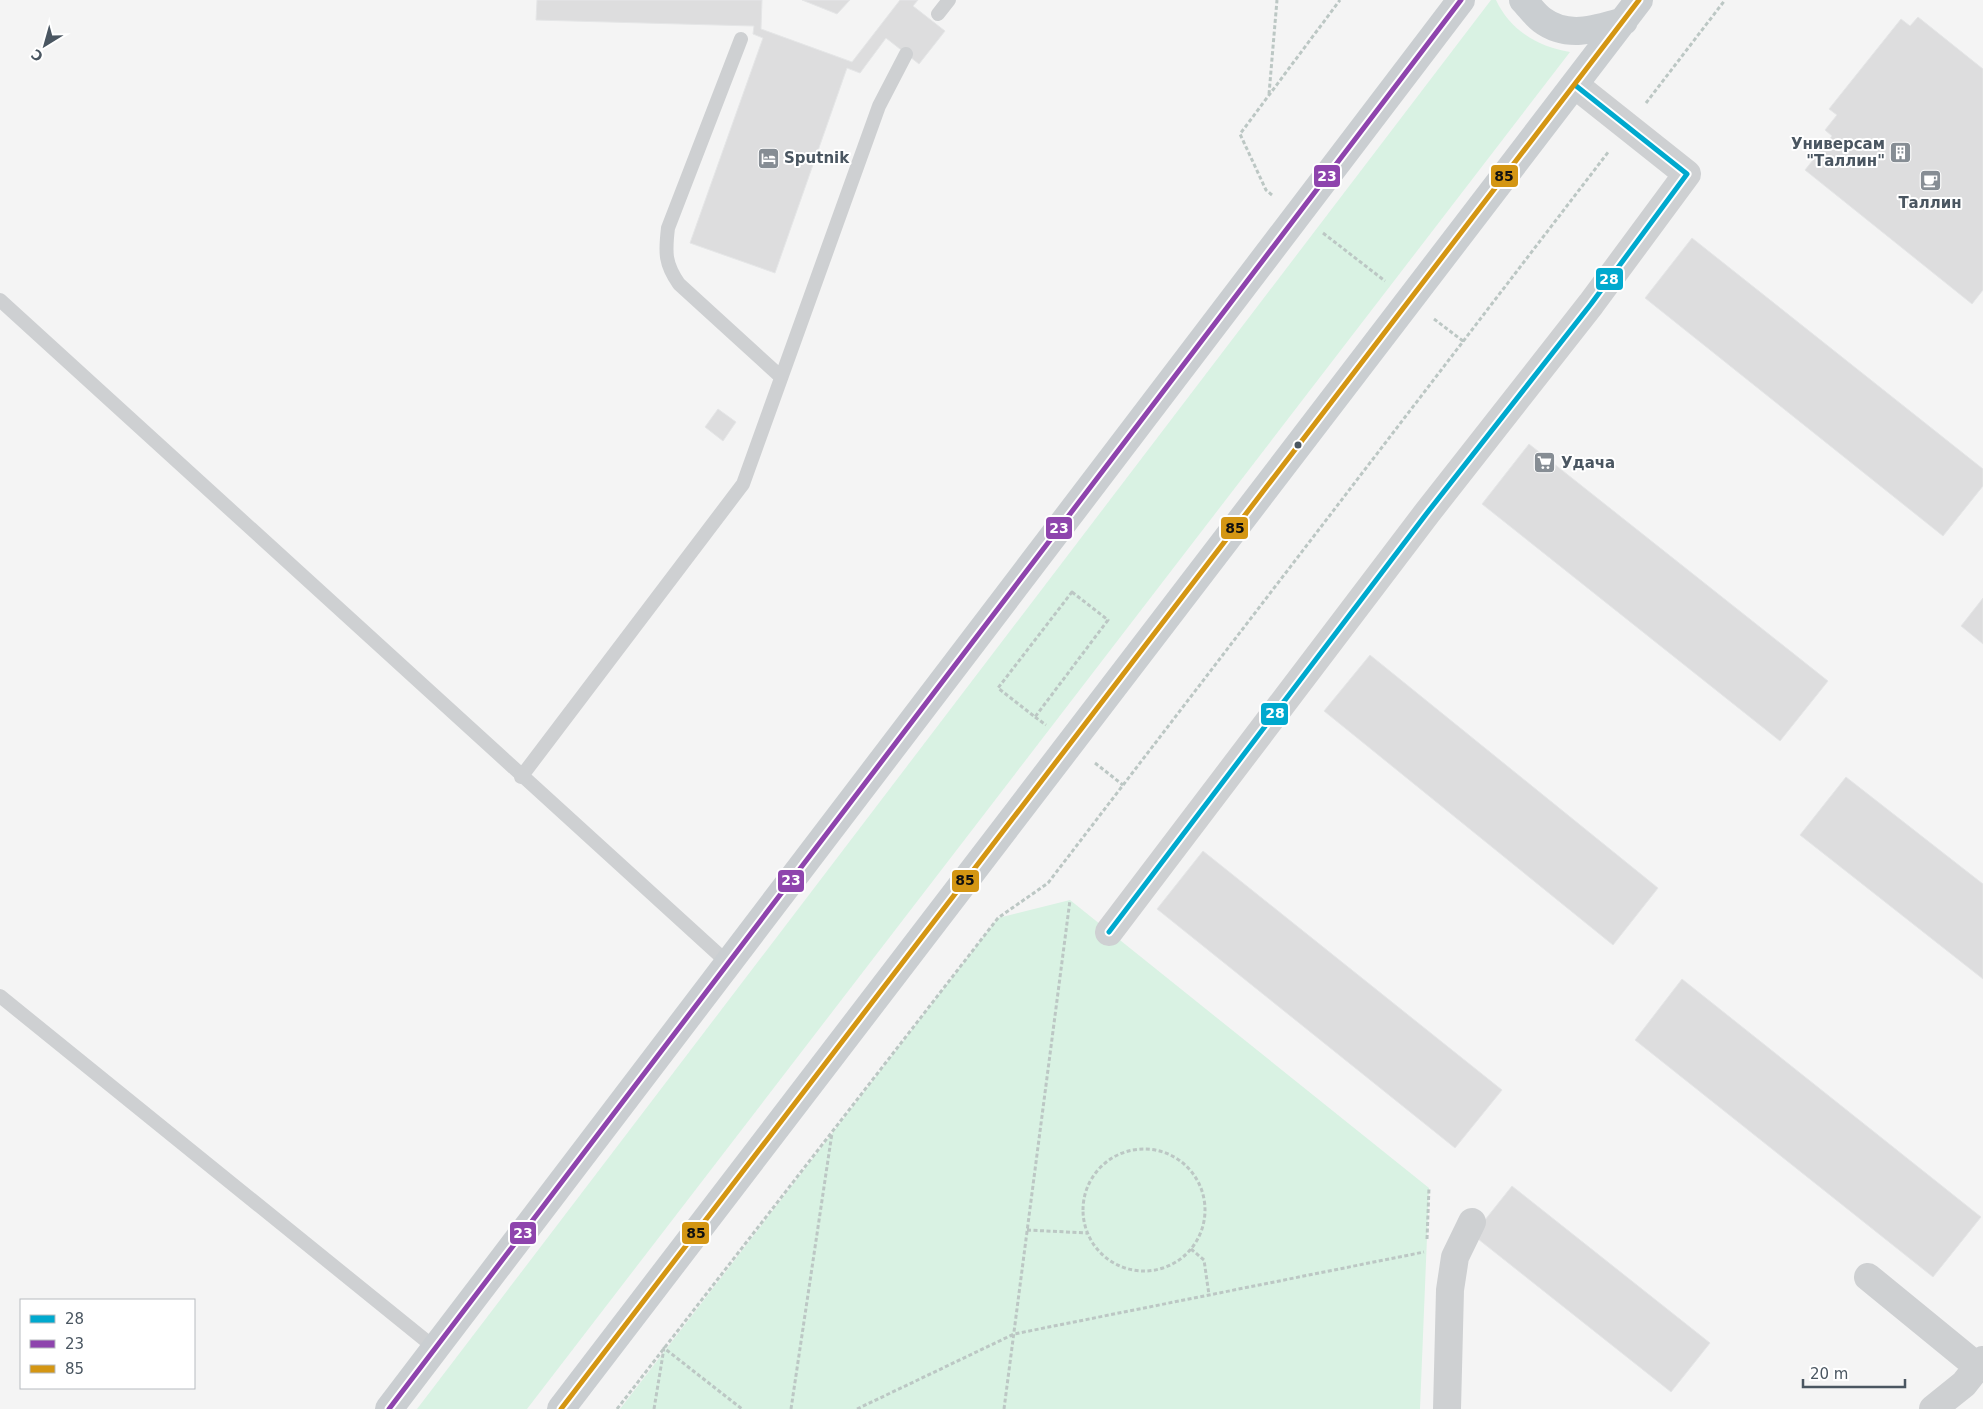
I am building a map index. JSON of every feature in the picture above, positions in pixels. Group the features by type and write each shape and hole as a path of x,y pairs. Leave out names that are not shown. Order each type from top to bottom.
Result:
{"main road":[{"path":"389,1409 1460,0"},
{"path":"1523,0 1542,20 1565,30 1590,31 1632,10"},
{"path":"560,1409 1632,10"}],"street":[{"path":"1109,932 1427,513 1591,304 1687,174 1575,85"},
{"path":"1447,1409 1450,1290 1455,1258 1472,1222"},
{"path":"1868,1276 1980,1363 1964,1384 1932,1409"}],"lane":[{"path":"938,14 949,0"},
{"path":"741,39 668,228 666,248 668,269 679,284 781,377"},
{"path":"521,777 743,484 879,106 906,54"},
{"path":"0,300 521,777 728,963"},
{"path":"0,996 435,1348"}],"path":[{"path":"1269,94 1277,0"},
{"path":"1340,0 1240,134 1266,190 1463,341"},
{"path":"617,1409 998,918 1048,883 1725,0"},
{"path":"1072,592 1108,620 1035,717 998,688 1072,592"},
{"path":"1004,1409 1070,900"},
{"path":"791,1409 832,1130"},
{"path":"1139,1150 1168,1154 1183,1164 1195,1177 1201,1188 1205,1211 1204,1224 1191,1249 1177,1262 1166,1268 1143,1272 1132,1270 1110,1261 1092,1244 1087,1233 1082,1210 1084,1198 1093,1176 1110,1159 1121,1153 1139,1150"},
{"path":"1027,1230 1087,1233"},
{"path":"1191,1249 1204,1260 1210,1295"},
{"path":"857,1409 1014,1334 1426,1252"},
{"path":"654,1409 664,1348"},
{"path":"664,1348 742,1409"}],"green space":[{"path":"1491,0 1496,0 1509,20 1526,35 1547,46 1570,52 527,1409 417,1409"},
{"path":"1070,900 1429,1188 1420,1409 620,1409 998,918"}],"building":[{"name":"Sputnik","path":"537,0 762,0 761,29 852,62 900,0 918,0 913,6 945,31 919,64 886,38 860,73 847,68 775,273 690,243 763,38 753,34 754,26 536,20"},
{"path":"802,0 850,0 837,14"},
{"name":"Универсам \"Таллин\"","path":"1918,17 1983,69 1983,290 1972,304 1805,170 1832,136 1825,130 1837,115 1829,109 1901,19 1910,26"},
{"path":"1692,238 1983,469 1983,486 1943,536 1645,298"},
{"path":"718,409 736,422 723,441 705,427"},
{"path":"1529,444 1828,681 1780,741 1482,504"},
{"path":"1983,598 1983,644 1961,626"},
{"path":"1370,655 1658,888 1613,945 1324,711"},
{"path":"1846,777 1983,884 1983,979 1800,835"},
{"path":"1203,851 1502,1090 1455,1148 1157,909"},
{"path":"1682,979 1981,1217 1933,1277 1635,1040"},
{"path":"1512,1186 1710,1343 1671,1392 1473,1235"}],"transit line":[{"name":"23","path":"389,1409 1461,0"},
{"name":"85","path":"561,1409 1639,0"},
{"name":"28","path":"1109,932 1427,513 1591,304 1687,174 1575,85"}],"place":[{"name":"Универсам \"Таллин\"","path":"1901,153"},
{"name":"Sputnik","path":"768,158"},
{"name":"Таллин","path":"1930,180"},
{"name":"Удача","path":"1545,463"}]}
